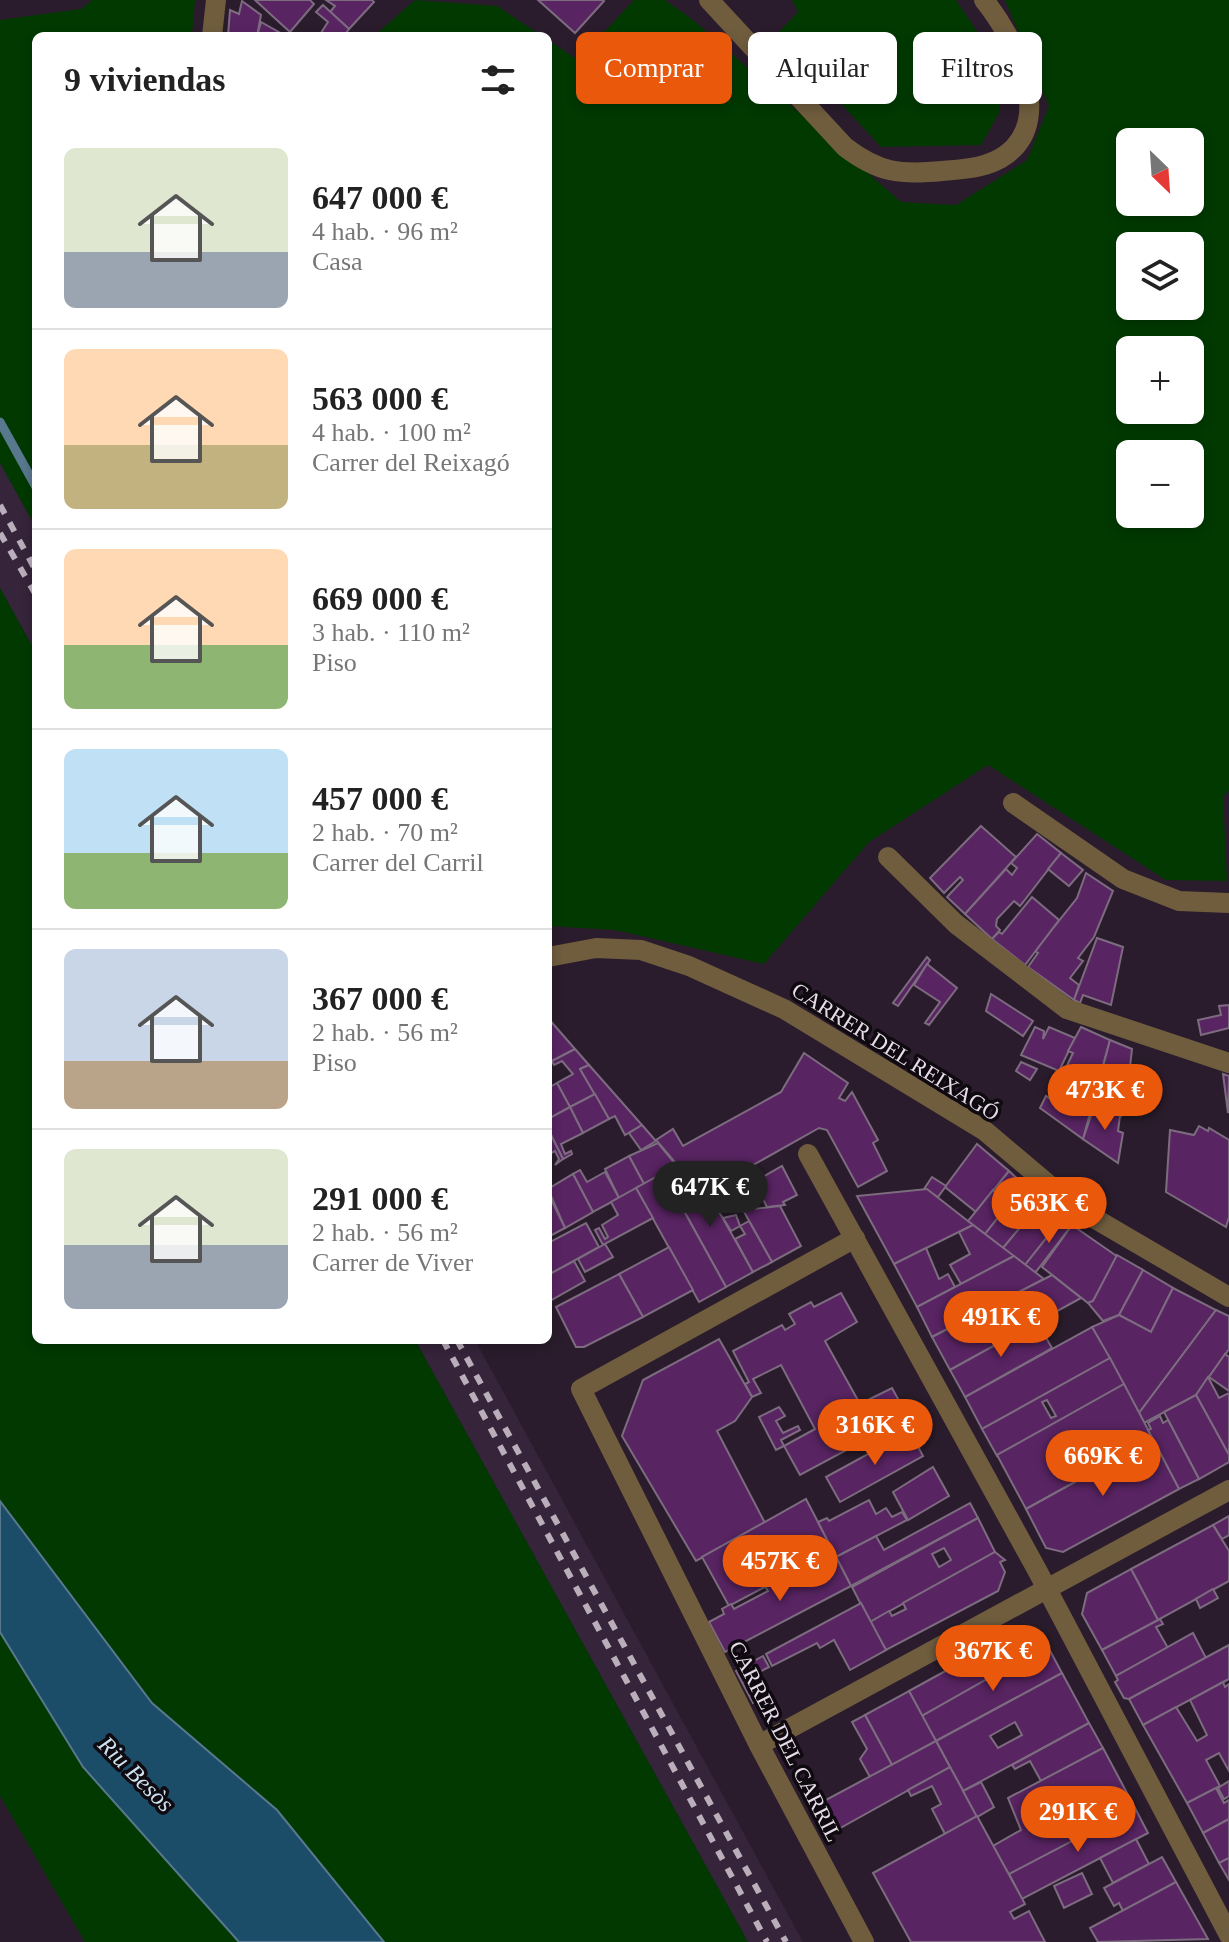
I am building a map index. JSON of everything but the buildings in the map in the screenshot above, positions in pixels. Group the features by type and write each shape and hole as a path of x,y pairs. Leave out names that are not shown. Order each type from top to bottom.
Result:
{"street":[{"path":"212,32 216,0"},
{"path":"709,0 845,147 867,164 888,172 968,169 1009,153 1024,132 1030,111 1030,91 1022,68 984,0"},
{"path":"1013,803 1123,879 1179,901 1229,903"},
{"path":"888,857 956,924 1067,1009 1229,1063"},
{"name":"CARRER DEL REIXAGÓ","path":"552,956 596,948 641,950 689,966 784,1009 985,1131 1075,1207 1229,1297"},
{"path":"808,1154 1047,1589 1229,1935"},
{"name":"CARRER DEL CARRIL","path":"855,1238 581,1389 759,1745 864,1942"},
{"path":"759,1745 1229,1490"}],"shaded area":[{"path":"0,459 32,519 32,646 0,588"},
{"path":"417,1344 477,1344 803,1942 748,1942"}],"green space":[{"path":"92,0 195,0 192,32 32,32 32,521 0,463 0,20 81,9"},
{"path":"415,0 497,6 536,32 379,32"},
{"path":"634,0 665,0 707,32 604,32"},
{"path":"792,0 956,0 978,32 913,32 913,104 999,104 999,113 981,145 881,147 841,104 897,104 897,32 779,32 798,12"},
{"path":"1005,0 1229,0 1229,791 1223,796 1227,881 1166,880 988,765 869,842 764,964 615,930 552,926 552,43 576,59 576,104 732,104 732,54 748,68 748,104 789,104 901,202 956,205 1027,160 1049,106 1042,89 1042,32 1018,32"},
{"path":"0,588 32,646 32,1344 417,1344 748,1942 384,1942 277,1810 152,1703 0,1501"},
{"path":"0,1632 83,1767 239,1942 85,1942 0,1796"}],"water":[{"name":"Riu Besòs","path":"0,1501 152,1703 277,1810 384,1942 239,1942 83,1767 0,1632"}],"waterway":[{"path":"0,422 32,480"}],"railway":[{"path":"0,505 32,564"},
{"path":"0,533 32,588"},
{"path":"445,1344 767,1942"},
{"path":"459,1344 786,1942"}]}
